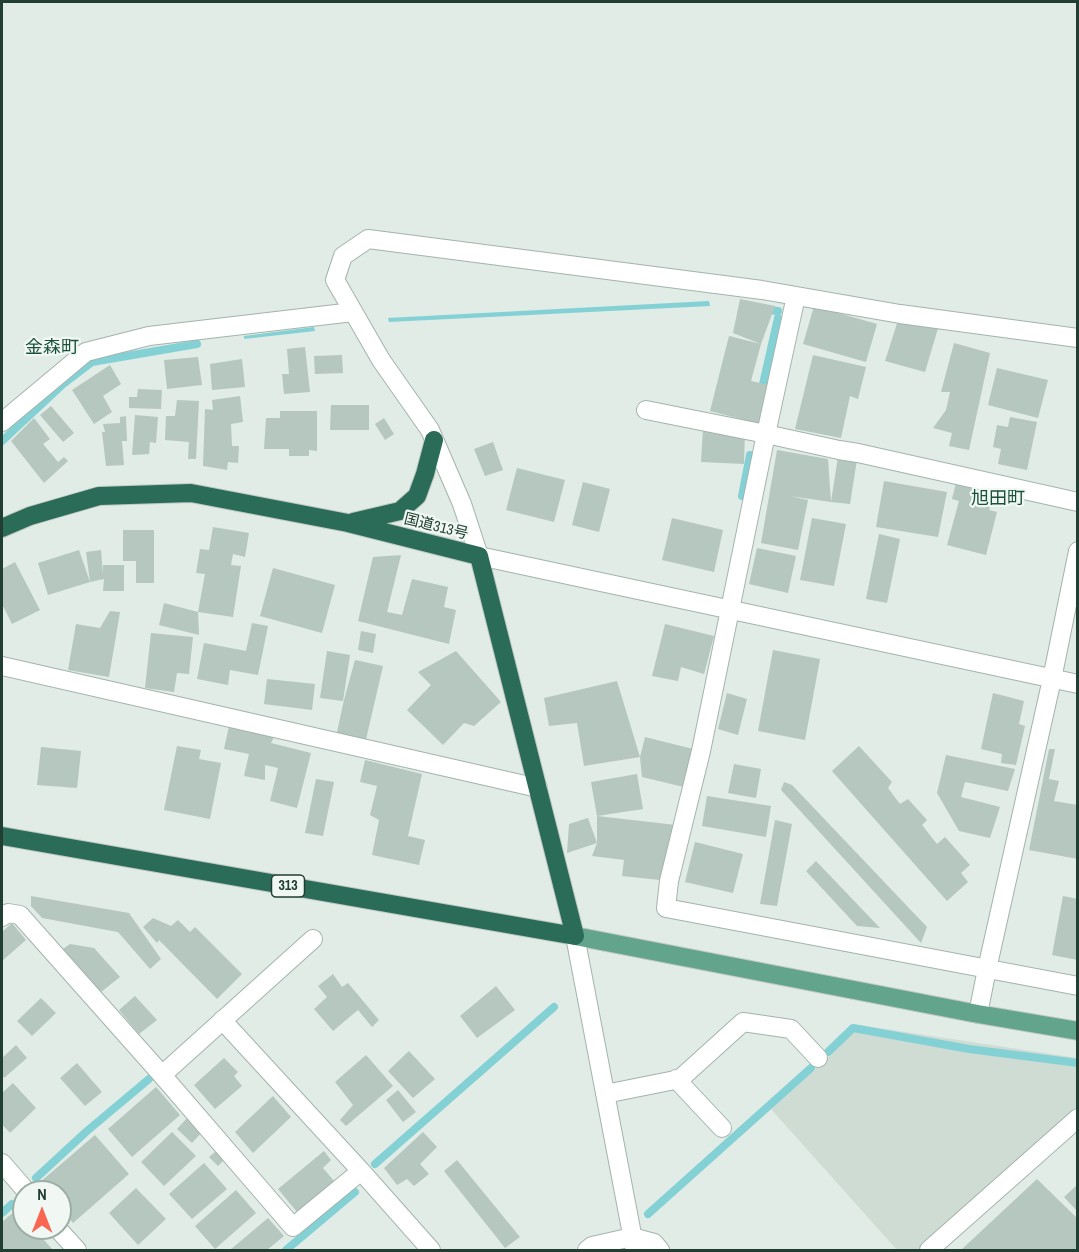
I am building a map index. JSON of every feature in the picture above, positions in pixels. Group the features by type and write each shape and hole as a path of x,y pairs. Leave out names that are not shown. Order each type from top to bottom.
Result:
{"highway":[{"path":"348,523 400,511 417,496 434,440"},
{"name":"国道313号","path":"2,528 30,516 99,496 191,493 348,523 479,556 575,936"},
{"name":"313","path":"2,836 575,936"}],"main road":[{"path":"575,936 1077,1031"}],"street":[{"path":"1077,338 900,314 762,290 368,239 343,256 335,280 381,360 430,430 462,504 479,556 1077,684"},
{"path":"796,296 701,751 669,881 666,908 1077,986"},
{"path":"2,422 86,352 149,336 353,312"},
{"path":"646,410 858,453 1077,502"},
{"path":"978,1014 1052,679 1077,551"},
{"path":"2,666 538,788"},
{"path":"2,917 8,913 20,915 293,1227 361,1171"},
{"path":"575,936 634,1244"},
{"path":"162,1075 313,939"},
{"path":"222,1020 431,1251"},
{"path":"605,1094 680,1079 743,1022 791,1029 819,1058"},
{"path":"676,1079 722,1128"},
{"path":"929,1251 1077,1118"},
{"path":"2,1163 17,1180"},
{"path":"587,1251 592,1246 654,1243 660,1251"}],"shaded area":[{"path":"859,1025 1077,1058 1077,1112 921,1250 897,1250 771,1109 829,1057"}],"water":[{"path":"709,301 710,306 389,322 388,318"},
{"path":"314,327 315,331 244,339 244,336"}],"building":[{"path":"740,299 775,306 761,344 733,333"},
{"path":"814,306 877,324 866,362 803,344"},
{"path":"900,314 939,325 925,372 885,361"},
{"path":"729,336 761,344 751,381 769,385 760,424 710,411"},
{"path":"954,343 990,353 969,450 949,446 952,433 933,428 946,410 950,392 941,392"},
{"path":"305,347 310,392 284,394 282,374 289,374 287,349"},
{"path":"342,355 343,373 315,374 314,356"},
{"path":"813,355 866,367 858,399 850,396 841,438 795,429"},
{"path":"198,357 202,385 167,389 164,360"},
{"path":"242,359 245,387 212,390 210,364"},
{"path":"110,365 121,384 103,396 112,412 94,424 72,390"},
{"path":"997,368 1048,380 1038,418 988,405"},
{"path":"138,389 162,390 161,409 129,408 129,397 137,397"},
{"path":"240,396 243,422 231,424 232,446 239,446 238,463 228,462 227,470 203,466 205,409 213,410 212,400"},
{"path":"177,400 199,401 196,459 188,459 189,442 165,440 166,416 175,416"},
{"path":"331,405 369,405 369,430 330,430"},
{"path":"51,406 74,433 63,442 40,415"},
{"path":"280,411 317,411 317,451 309,450 309,456 289,456 289,449 264,449 266,418 280,418"},
{"path":"135,415 158,417 156,443 150,442 149,454 132,455"},
{"path":"126,416 127,441 122,441 124,465 106,466 103,424 120,423 120,417"},
{"path":"1010,417 1037,422 1027,470 998,464 1001,449 993,447 997,425 1008,427"},
{"path":"34,418 50,439 43,444 58,462 64,457 68,461 44,483 11,441"},
{"path":"384,418 394,434 385,440 375,424"},
{"path":"703,429 745,430 744,464 701,462"},
{"path":"493,442 503,470 485,476 474,449"},
{"path":"777,450 828,459 831,502 790,496 808,500 798,550 761,543"},
{"path":"839,450 858,453 850,504 831,502"},
{"path":"517,468 565,480 554,522 506,510"},
{"path":"884,481 947,492 938,537 876,527"},
{"path":"583,482 610,489 599,532 572,525"},
{"path":"956,483 994,493 989,510 997,512 986,555 947,545 959,501 952,499"},
{"path":"672,518 723,530 714,572 662,560"},
{"path":"812,518 846,524 834,586 800,580"},
{"path":"213,527 249,533 245,557 233,554 231,565 241,566 233,617 198,612 205,574 196,573 200,549 209,550"},
{"path":"123,530 154,530 154,583 136,583 136,561 123,561"},
{"path":"879,534 900,539 887,603 866,599"},
{"path":"757,548 796,556 788,593 749,584"},
{"path":"79,550 90,582 48,595 38,563"},
{"path":"101,550 103,575 103,565 124,565 124,591 103,591 104,579 90,582 86,552"},
{"path":"401,555 387,612 402,615 412,579 448,587 444,607 456,610 449,644 358,621 373,557"},
{"path":"15,562 40,610 12,624 2,604 2,569"},
{"path":"273,568 335,585 322,633 260,616"},
{"path":"164,603 198,612 199,635 159,625"},
{"path":"110,611 120,612 109,677 68,670 76,624 100,628"},
{"path":"252,623 268,626 258,675 230,670 228,685 197,679 204,643 246,651"},
{"path":"665,624 714,636 704,674 681,667 678,681 652,676"},
{"path":"361,631 376,634 373,653 358,650"},
{"path":"151,633 193,637 189,674 177,673 174,692 145,688"},
{"path":"773,650 820,659 805,740 758,731"},
{"path":"327,651 350,655 343,701 320,698"},
{"path":"456,651 501,702 474,726 464,723 443,745 407,710 431,685 418,672"},
{"path":"355,660 383,666 364,748 335,741"},
{"path":"267,679 315,684 312,710 264,704"},
{"path":"617,681 640,757 584,766 577,723 549,726 544,698"},
{"path":"727,693 747,699 738,735 718,729"},
{"path":"993,693 1024,701 1019,724 1025,726 1016,765 1001,763 1002,754 981,749"},
{"path":"229,726 275,735 271,743 311,753 297,808 270,801 278,768 265,765 265,780 244,776 249,754 224,749"},
{"path":"645,737 701,751 692,789 642,777 640,757"},
{"path":"177,746 201,750 199,759 221,763 210,819 164,810"},
{"path":"859,746 892,782 888,788 900,804 908,799 927,820 922,825 937,844 945,837 970,865 961,873 968,882 947,901 832,771"},
{"path":"41,747 81,751 77,788 37,785"},
{"path":"1049,749 1055,749 1049,779 1059,781 1054,801 1078,805 1078,859 1029,850"},
{"path":"946,755 1015,769 1008,791 965,782 961,797 1000,807 990,838 959,831 937,793"},
{"path":"365,760 422,774 408,836 425,840 419,865 372,855 379,820 370,815 377,786 360,782"},
{"path":"734,764 761,769 756,798 728,793"},
{"path":"637,774 643,809 597,816 591,782"},
{"path":"316,779 334,782 323,836 305,833"},
{"path":"784,782 792,785 927,927 921,943 781,790"},
{"path":"707,796 771,806 766,837 702,826"},
{"path":"597,816 676,825 669,881 622,876 624,860 592,856 597,843"},
{"path":"588,818 597,843 567,853 569,824"},
{"path":"775,820 792,824 777,906 760,904"},
{"path":"695,842 743,854 733,893 685,882"},
{"path":"816,861 880,928 857,926 806,871"},
{"path":"31,896 129,913 161,959 150,969 118,932 42,918 31,906"},
{"path":"1063,896 1078,899 1078,960 1052,955"},
{"path":"153,918 171,926 178,920 190,932 195,927 242,974 217,999 159,940 157,943 143,927"},
{"path":"12,923 26,940 2,961 2,932"},
{"path":"70,944 94,948 120,977 101,992 63,949"},
{"path":"333,974 342,987 348,983 379,1020 372,1027 358,1010 333,1031 314,1009 327,997 318,986"},
{"path":"496,986 515,1010 477,1038 460,1016"},
{"path":"135,996 157,1020 139,1034 119,1010"},
{"path":"41,998 56,1013 32,1036 17,1021"},
{"path":"16,1045 27,1058 4,1078 2,1058"},
{"path":"409,1051 435,1079 413,1098 388,1071"},
{"path":"366,1055 393,1086 346,1126 340,1120 353,1105 335,1082"},
{"path":"224,1058 238,1072 234,1076 242,1086 215,1109 194,1085"},
{"path":"77,1063 102,1092 85,1106 60,1078"},
{"path":"13,1083 36,1108 10,1133 2,1124 2,1093"},
{"path":"156,1087 180,1115 132,1157 108,1129"},
{"path":"398,1090 416,1112 403,1122 386,1100"},
{"path":"273,1096 291,1117 253,1153 235,1132"},
{"path":"188,1117 203,1131 192,1143 177,1129"},
{"path":"172,1132 196,1156 164,1186 141,1162"},
{"path":"423,1132 437,1147 420,1164 429,1174 414,1186 407,1179 397,1185 384,1168"},
{"path":"95,1135 129,1174 73,1223 72,1180 42,1180"},
{"path":"216,1151 224,1160 218,1166 209,1157"},
{"path":"324,1151 331,1160 323,1168 334,1181 297,1212 278,1189"},
{"path":"457,1160 520,1237 505,1248 444,1171"},
{"path":"204,1163 227,1189 192,1219 169,1194"},
{"path":"1037,1179 1078,1219 1078,1250 961,1250"},
{"path":"1078,1184 1078,1212 1064,1197"},
{"path":"136,1188 166,1219 138,1245 109,1213"},
{"path":"236,1190 256,1213 215,1249 195,1226"},
{"path":"12,1213 12,1240 44,1240 53,1250 2,1250 2,1222"},
{"path":"268,1218 284,1236 267,1250 230,1250"}],"waterway":[{"path":"764,310 778,311"},
{"path":"761,393 778,318"},
{"path":"2,441 63,384 92,362 197,344"},
{"path":"742,496 750,455"},
{"path":"375,1164 554,1007"},
{"path":"828,1052 853,1028 969,1049 1078,1063"},
{"path":"648,1214 811,1068"},
{"path":"36,1178 149,1079"},
{"path":"286,1250 355,1192"},
{"path":"2,1213 12,1204"}],"district":[{"name":"金森町","path":"52,348"},
{"name":"旭田町","path":"998,499"}]}
